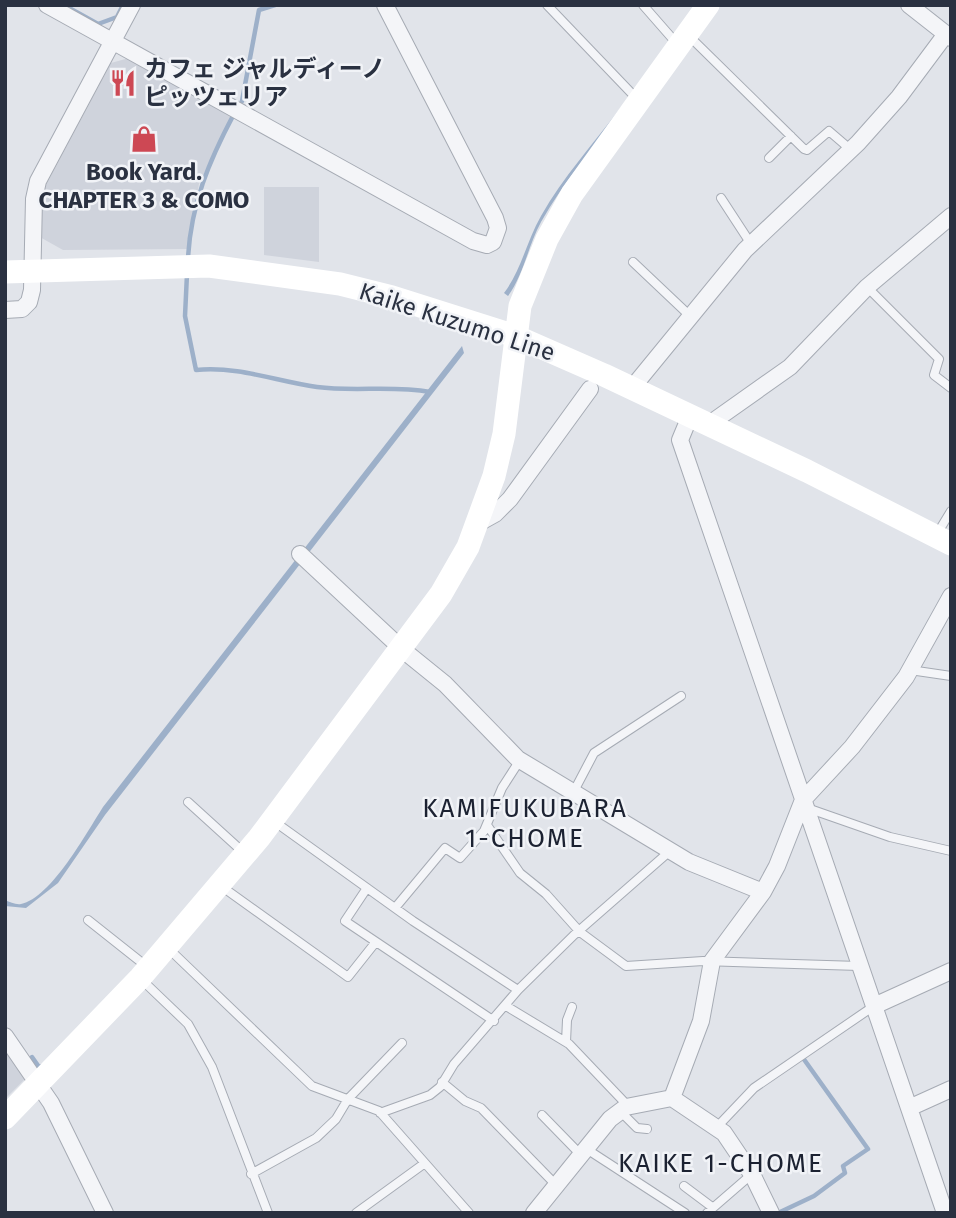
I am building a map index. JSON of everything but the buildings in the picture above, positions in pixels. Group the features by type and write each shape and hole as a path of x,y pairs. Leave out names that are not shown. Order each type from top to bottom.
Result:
{"street":[{"path":"47,5 473,241 494,243 498,228 495,218 385,5"},
{"path":"5,310 22,309 29,302 32,290 34,199 38,181 132,5"},
{"path":"5,1118 144,973 246,854 403,650 441,594 477,524 488,496 504,434 520,306 547,239 572,194 708,5"},
{"path":"632,388 689,315 751,244 850,149 899,97 948,36 909,5"},
{"path":"945,1213 680,440 699,421 790,367 867,287 951,216"},
{"name":"Kaike Kuzumo Line","path":"5,272 209,266 263,272 392,297 515,336 632,388 943,540"},
{"path":"477,524 495,514 510,499 590,389"},
{"path":"305,558 403,650 445,684 520,760 689,862 764,892"},
{"path":"672,1098 701,1021 711,962 764,892 805,804 910,670 951,596"},
{"path":"874,1006 951,971"},
{"path":"5,1036 51,1104 105,1213"},
{"path":"909,1108 951,1089"},
{"path":"534,1213 583,1151 625,1109 672,1098 724,1133 752,1174 771,1213"}],"lane":[{"path":"547,5 640,102"},
{"path":"643,5 807,150 829,131 850,149"},
{"path":"769,158 791,136"},
{"path":"721,198 751,244"},
{"path":"633,262 689,315"},
{"path":"867,287 939,359 934,375 951,388"},
{"path":"943,540 951,511"},
{"path":"910,670 951,676"},
{"path":"573,793 594,753 681,696"},
{"path":"395,908 444,848 460,858 487,825 502,788 520,760"},
{"path":"188,802 246,854"},
{"path":"805,804 890,837 951,852"},
{"path":"273,820 395,908 518,990"},
{"path":"487,825 520,873 547,894 580,932 629,967 711,962 859,966"},
{"path":"380,1113 430,1094 518,990 670,851"},
{"path":"219,885 348,977 375,943"},
{"path":"367,888 345,922 429,975 494,1021"},
{"path":"88,920 144,973 188,1024 232,1113 251,1174 268,1213"},
{"path":"166,947 194,970 291,1069 319,1091 348,1098 380,1113 469,1213"},
{"path":"506,1006 566,1042 625,1109 637,1128 647,1129"},
{"path":"716,1128 754,1088 874,1006"},
{"path":"566,1042 566,1020 572,1007"},
{"path":"251,1174 316,1138 336,1119 348,1098 402,1043"},
{"path":"442,1082 465,1101 481,1108 556,1185"},
{"path":"542,1115 583,1151 685,1213"},
{"path":"356,1213 425,1163"},
{"path":"684,1186 710,1210 752,1174"}],"shaded area":[{"name":"Book Yard. CHAPTER 3 & COMO","path":"129,58 233,113 199,184 187,249 63,250 38,236 39,210 46,185 111,63"},
{"path":"264,187 319,187 319,262 264,255"},
{"path":"5,1047 25,1079 5,1099"}],"water":[{"path":"621,107 623,109 550,207 508,296 504,293 515,275 541,216 569,174"},
{"path":"462,346 464,353 105,815 58,883 26,908 5,906 5,900 19,904 32,899 56,877 103,807"}],"waterway":[{"path":"71,9 98,24 117,17 123,5"},
{"path":"242,101 259,10 275,5"},
{"path":"188,258 197,201 234,114"},
{"path":"187,274 185,316 196,370 242,372 317,387 430,392"},
{"path":"32,1057 39,1067 43,1066"},
{"path":"778,1213 814,1196 845,1173 843,1166 868,1149 803,1058"}],"place":[{"name":"カフェ ジャルディーノ ピッツェリア","path":"123,83"},
{"name":"Book Yard. CHAPTER 3 & COMO","path":"144,139"}],"district":[{"name":"KAMIFUKUBARA 1-CHOME","path":"525,823"},
{"name":"KAIKE 1-CHOME","path":"721,1163"}]}
